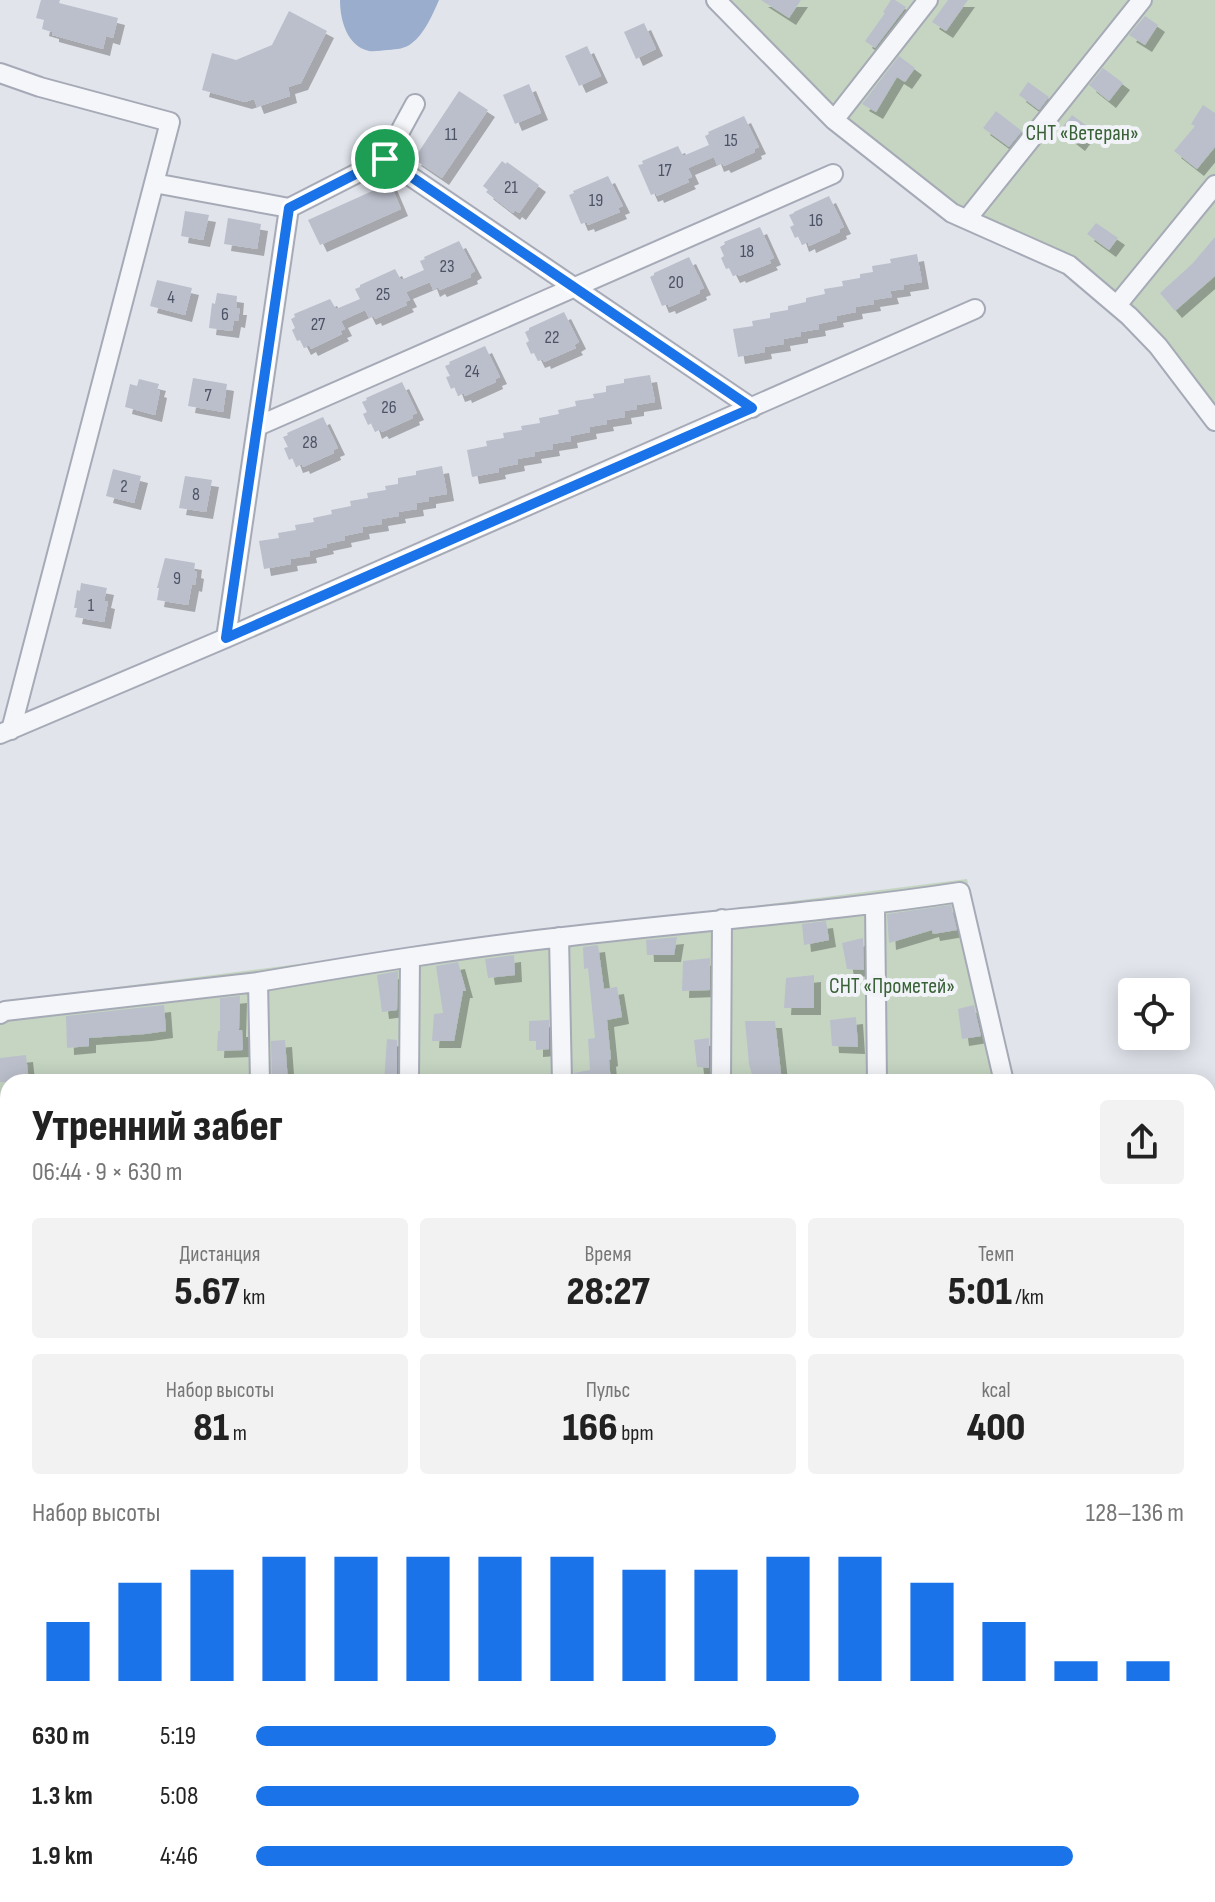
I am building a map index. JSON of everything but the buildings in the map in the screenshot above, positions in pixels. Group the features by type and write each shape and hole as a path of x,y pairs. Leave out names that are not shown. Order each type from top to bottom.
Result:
{"street":[{"path":"716,0 834,120 952,213 1069,265 1117,305 1158,346 1215,421"},
{"path":"834,120 928,0"},
{"path":"967,219 1142,0"},
{"path":"0,73 170,122 6,732"},
{"path":"154,183 289,208 385,159 415,104"},
{"path":"385,159 752,408"},
{"path":"258,426 833,174"},
{"path":"1117,305 1215,185"},
{"path":"226,638 289,208"},
{"path":"6,732 975,309"},
{"path":"0,1014 258,982 559,937 875,905 960,892 1002,1074"},
{"path":"875,905 877,1074"},
{"path":"721,1074 722,919"},
{"path":"559,937 562,1074"},
{"path":"409,1074 410,958"},
{"path":"258,982 260,1074"}],"green space":[{"name":"СНТ «Ветеран»","path":"723,0 1215,0 1215,432 1117,304 937,205"},
{"name":"СНТ «Прометей»","path":"967,879 1013,1074 0,1074 0,1002"}],"water":[{"path":"340,0 439,0 424,29 412,43 401,48 369,51 355,44 346,31"}],"route":[{"path":"385,159 752,408 226,638 289,208 385,159"}]}
